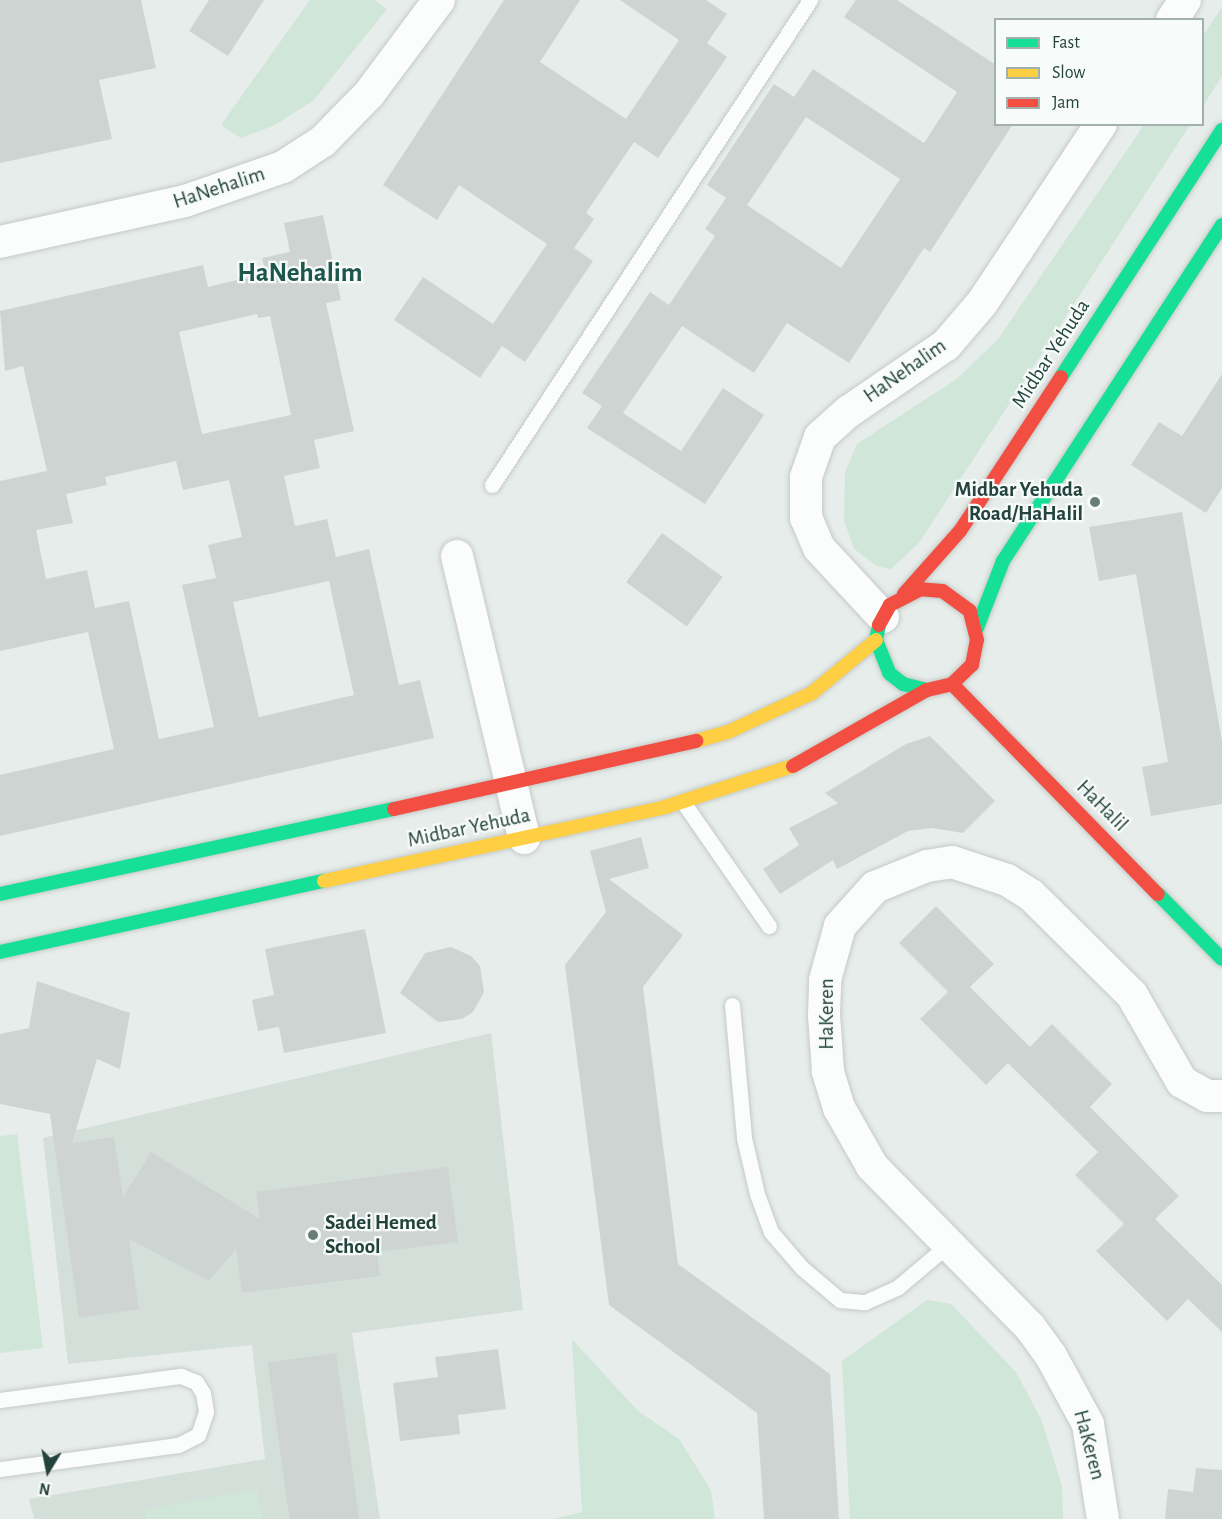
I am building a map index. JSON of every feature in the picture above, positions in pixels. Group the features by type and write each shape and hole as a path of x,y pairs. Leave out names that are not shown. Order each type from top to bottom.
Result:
{"street":[{"name":"HaNehalim","path":"0,242 185,201 241,185 283,167 323,141 369,94 439,0"},
{"path":"1173,18 1185,0"},
{"name":"HaNehalim","path":"880,628 819,548 806,518 806,477 820,437 848,412 946,345 982,303 1100,126"},
{"name":"Midbar Yehuda","path":"904,594 960,531 1222,130"},
{"path":"977,628 958,599 942,591 904,594 880,628 889,673 903,684 927,690 952,684 972,665 977,628 1003,561 1222,225"},
{"path":"457,556 524,838"},
{"name":"Midbar Yehuda","path":"0,894 652,753 744,726 812,693 880,628"},
{"name":"HaHalil","path":"952,684 1222,958"},
{"name":"Midbar Yehuda","path":"0,952 524,838 683,802 745,785 801,763 927,690"},
{"name":"HaKeren","path":"1103,1519 1097,1458 1073,1391 1030,1327 872,1166 839,1108 828,1071 825,980 832,948 840,926 875,886 905,872 952,862 1007,880 1031,895 1126,988 1182,1082 1193,1091 1220,1102"}],"lane":[{"path":"492,486 810,0"},
{"path":"683,802 769,926"},
{"path":"732,1005 744,1138 757,1194 771,1232 802,1268 840,1299 865,1302 898,1287 949,1244"},
{"path":"0,1400 181,1376 196,1382 203,1393 206,1412 198,1436 178,1445 0,1470"}],"shaded area":[{"path":"491,1033 523,1310 352,1333 380,1519 34,1519 29,1499 265,1459 252,1345 68,1364 43,1138"}],"green space":[{"path":"310,0 374,0 387,9 313,101 275,125 241,138 221,125"},
{"path":"1222,7 1222,76 1204,104 1204,34"},
{"path":"1143,126 1189,126 919,543 891,569 877,566 854,549 844,520 845,472 857,444 958,378 998,339"},
{"path":"17,1134 43,1348 0,1353 0,1136"},
{"path":"927,1300 951,1304 1016,1372 1041,1419 1062,1486 1063,1519 850,1519 842,1361"},
{"path":"572,1339 638,1411 679,1439 711,1490 715,1519 553,1519 582,1512"},
{"path":"257,1489 262,1519 146,1519 144,1510"}],"building":[{"path":"0,0 141,0 156,68 99,80 112,139 0,163"},
{"path":"209,0 264,0 228,56 189,31"},
{"path":"504,0 580,0 540,62 626,119 679,40 620,0 706,0 727,14 707,43 727,57 658,158 634,142 586,213 594,219 574,248 593,261 525,362 502,346 480,378 394,320 423,277 493,324 547,244 459,185 437,220 383,185"},
{"path":"856,0 897,0 994,64 994,126 1012,126 930,252 924,248 849,363 787,323 754,373 682,326 623,413 681,451 723,388 764,415 705,504 587,428 602,406 582,393 650,292 669,305 715,236 705,229 726,198 707,185 774,84 794,97 813,69 924,143 957,92 844,17","holes":["806,117 900,179 841,268 747,205"]},
{"path":"323,215 341,300 326,303 354,431 314,440 320,468 284,476 295,526 327,519 336,557 369,549 399,685 420,680 434,738 0,836 0,775 114,749 88,632 0,651 0,481 47,471 23,366 5,371 0,311 203,265 208,287 266,273 262,258 290,252 284,223","holes":["257,314 258,318 270,316 291,415 202,434 179,332","176,461 183,490 229,480 242,537 208,545 216,578 182,585 214,727 159,739 129,601 95,608 87,570 46,579 36,530 73,523 66,494 107,485 105,477","329,581 354,695 259,717 233,602"]},
{"path":"1222,374 1222,488 1206,513 1131,465 1159,422 1182,436"},
{"path":"1182,512 1222,741 1222,804 1151,816 1142,767 1168,762 1136,574 1099,581 1089,527"},
{"path":"662,533 723,577 687,626 626,582"},
{"path":"930,736 995,801 963,833 932,828 908,831 837,869 833,860 780,894 763,869 799,845 789,828 838,803 825,793 906,744"},
{"path":"641,837 649,868 609,879 683,935 643,987 678,1264 830,1374 839,1519 764,1519 757,1413 609,1305 565,965 606,912 590,851"},
{"path":"936,906 994,964 970,987 1030,1047 1052,1024 1112,1084 1090,1107 1179,1196 1155,1219 1222,1285 1222,1332 1188,1299 1167,1321 1096,1251 1124,1224 1075,1175 1098,1152 1008,1063 986,1085 920,1019 948,992 899,943"},
{"path":"365,929 386,1033 284,1053 279,1027 258,1031 252,1000 274,995 265,949"},
{"path":"451,947 471,956 480,966 484,992 473,1012 462,1019 438,1022 400,993 425,953"},
{"path":"37,981 130,1013 120,1069 97,1059 72,1143 114,1137 123,1197 151,1152 260,1219 256,1192 448,1167 458,1242 377,1252 380,1276 242,1293 236,1249 209,1281 129,1239 139,1309 79,1318 50,1114 0,1104 0,1034 29,1028"},
{"path":"498,1349 506,1409 458,1415 460,1434 400,1441 393,1383 438,1377 435,1357"},
{"path":"336,1353 359,1519 290,1519 268,1363"},
{"path":"1196,1468 1222,1470 1222,1519 1165,1519 1168,1489 1193,1492"}],"traffic: fast":[{"path":"1061,377 1222,130"},
{"path":"977,628 1003,561 1222,225"},
{"path":"879,625 876,640 889,673 903,684 927,690"},
{"path":"0,894 394,809"},
{"path":"0,952 324,881"},
{"path":"1158,894 1222,959"}],"traffic: slow":[{"path":"696,741 728,732 812,693 876,640"},
{"path":"324,881 665,807 793,766"}],"traffic: jam":[{"path":"904,594 960,531 1061,377"},
{"path":"793,766 927,690 952,684 972,665 977,640 970,611 942,591 921,589 890,605 879,625"},
{"path":"952,684 1158,894"},
{"path":"394,809 696,741"}],"place":[{"name":"Midbar Yehuda Road/HaHalil","path":"1095,502"},
{"name":"Sadei Hemed School","path":"313,1235"}],"district":[{"name":"HaNehalim","path":"300,273"}]}
